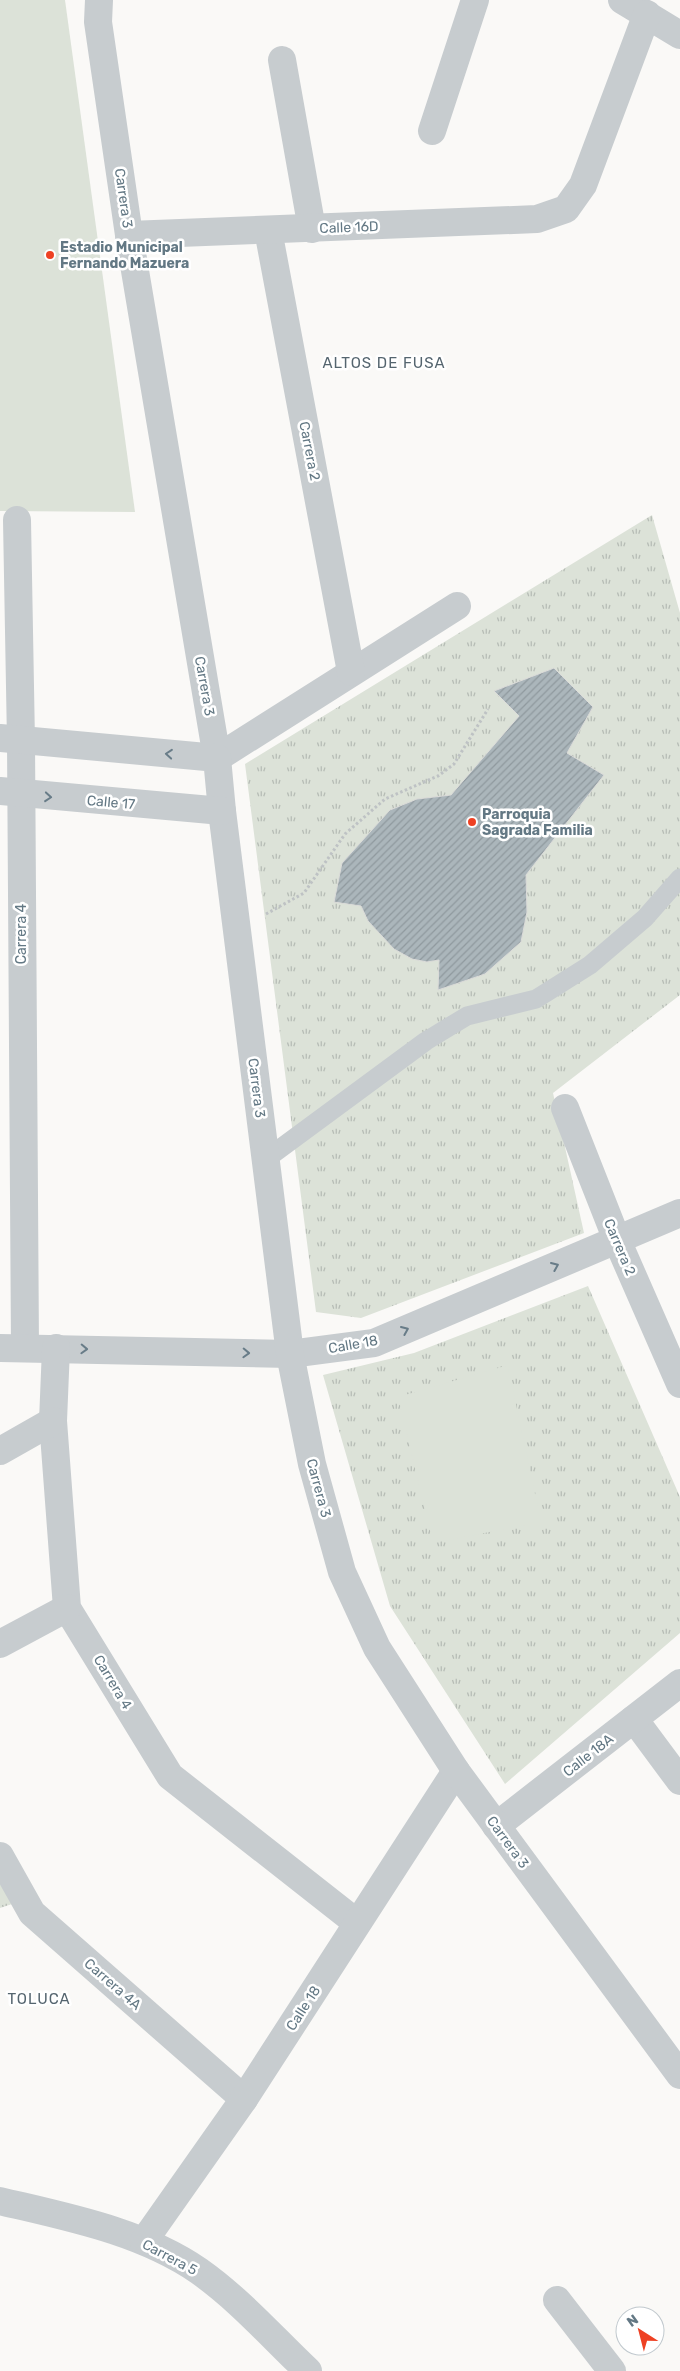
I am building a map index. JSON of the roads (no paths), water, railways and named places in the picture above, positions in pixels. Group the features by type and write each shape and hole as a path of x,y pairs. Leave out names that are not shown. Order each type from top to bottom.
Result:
{"street":[{"name":"Carrera 3","path":"99,0 98,22 129,235 217,758 290,1354 312,1464 342,1572 377,1648 456,1771 680,2075"},
{"path":"432,130 475,0"},
{"path":"622,0 680,36"},
{"name":"Calle 16D","path":"129,235 537,219 566,210 583,184 647,14"},
{"path":"282,60 312,229"},
{"name":"Carrera 2","path":"268,230 351,672"},
{"name":"Carrera 4","path":"12,1348 10,793 17,520"},
{"path":"11,740 217,758 457,606"},
{"name":"Calle 17","path":"10,793 222,811"},
{"name":"Carrera 2","path":"565,1108 617,1240 680,1384"},
{"name":"Calle 18","path":"12,1348 290,1354 374,1343 680,1213"},
{"name":"Carrera 4","path":"56,1348 53,1421 67,1608 170,1776 357,1924"},
{"path":"0,1451 53,1421"},
{"path":"0,1644 67,1608"},
{"name":"Calle 18A","path":"496,1826 680,1683"},
{"path":"634,1719 680,1781"},
{"name":"Calle 18","path":"144,2241 244,2098 456,1771"},
{"name":"Carrera 4A","path":"0,1856 32,1913 244,2098"},
{"name":"Carrera 5","path":"0,2201 72,2218 144,2241 198,2271 249,2311 307,2370"},
{"path":"557,2300 612,2371"}],"lane":[{"path":"266,1159 426,1041 468,1016 536,999 590,965 645,918 680,878"}],"place":[{"name":"Estadio Municipal Fernando Mazuera","path":"50,255"},
{"name":"Parroquia Sagrada Familia","path":"472,822"}],"district":[{"name":"ALTOS DE FUSA","path":"384,363"},
{"name":"TOLUCA","path":"39,1999"}]}
